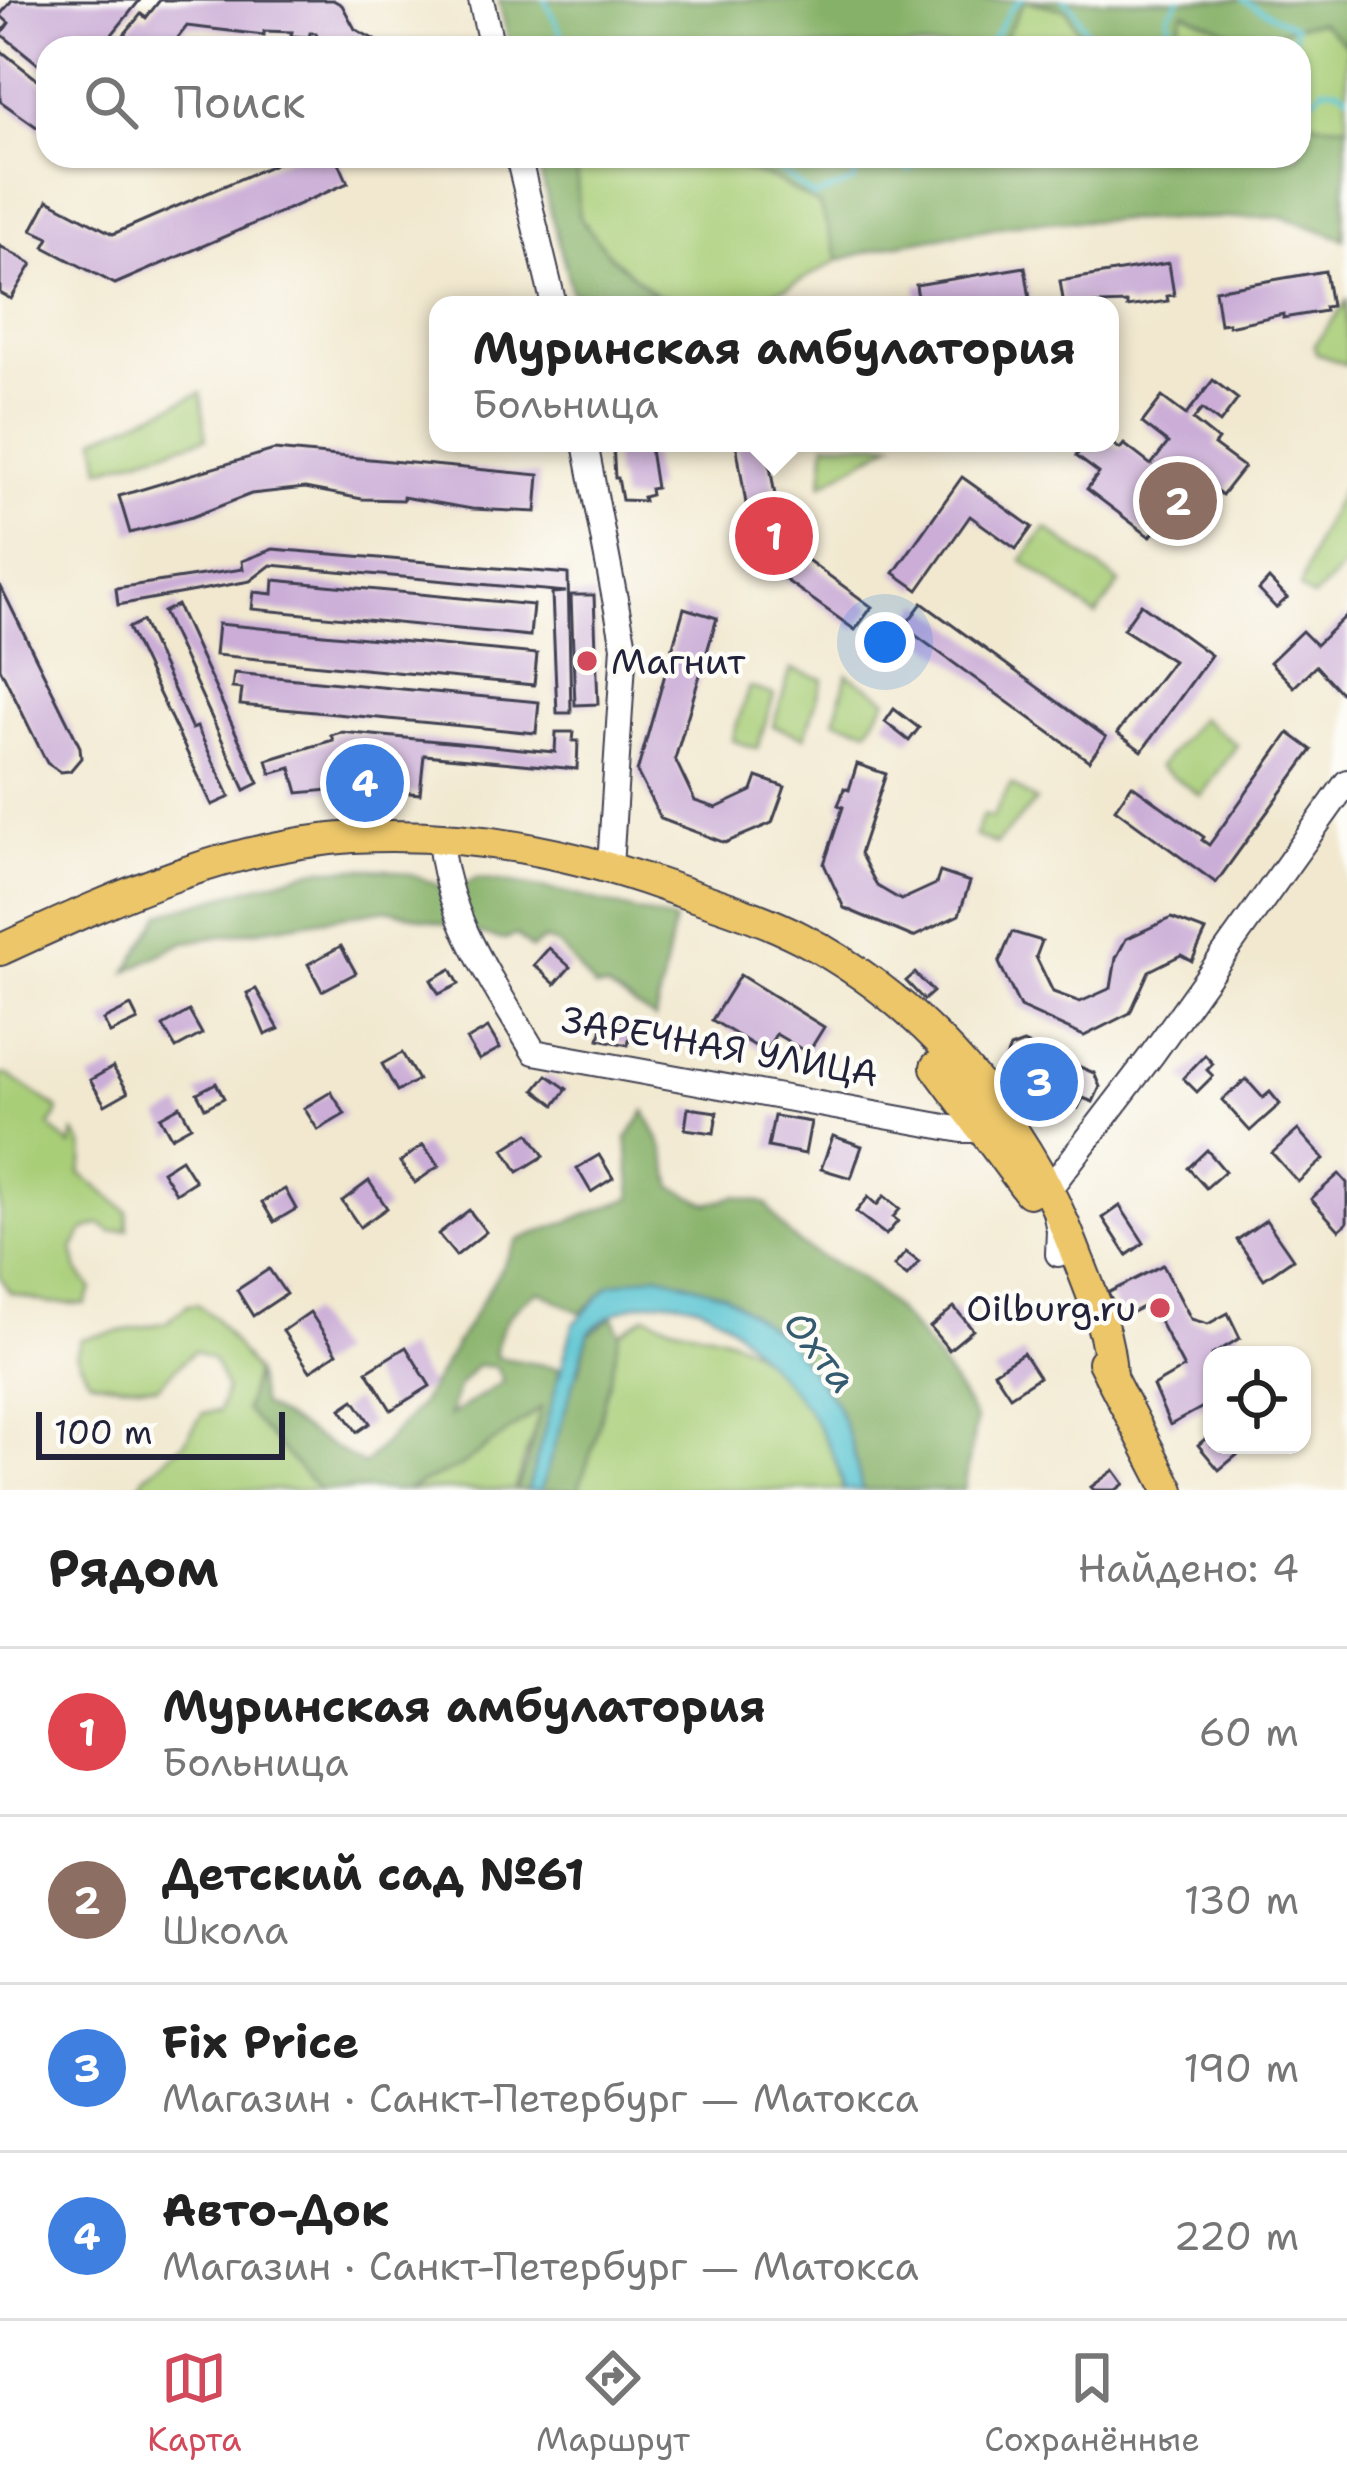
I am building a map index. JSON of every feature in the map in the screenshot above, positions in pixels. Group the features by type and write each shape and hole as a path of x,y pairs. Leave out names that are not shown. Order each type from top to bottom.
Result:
{"main road":[{"path":"0,950 144,885 249,852 354,837 440,838 515,846 610,867 758,920 827,953 904,1009 972,1078 1019,1156 1041,1214 1064,1247"},
{"path":"758,920 891,1024 939,1070 981,1124 1050,1188 1095,1350 1169,1490"}],"street":[{"path":"481,0 489,36"},
{"path":"521,168 552,296"},
{"path":"586,452 624,646 610,867"},
{"path":"1050,1188 1347,782"},
{"name":"ЗАРЕЧНАЯ УЛИЦА","path":"440,838 460,924 534,1052 962,1130 981,1124"},
{"path":"1019,1156 1074,1160"},
{"path":"1064,1247 1074,1160"}],"green space":[{"path":"499,0 1025,0 1006,36 507,36"},
{"path":"1024,0 1067,10 1081,36 1005,36"},
{"path":"1025,0 1347,0 1347,45 1320,22 1269,36 1240,36 1184,12 1175,36 1081,36 1067,10"},
{"path":"1183,12 1240,36 1175,36"},
{"path":"1320,22 1347,45 1347,125 1318,124 1311,119 1311,36 1269,36"},
{"path":"1311,119 1318,124 1347,125 1344,239 1284,217 1029,222 893,245 839,260 819,205 773,179 739,168 1311,168"},
{"path":"539,168 577,168 579,216 609,255 656,295 572,293"},
{"path":"577,168 739,168 773,179 820,205 839,260 787,288 758,296 662,296 609,255 579,216"},
{"path":"1347,301 1347,365 1316,353 1314,345"},
{"path":"201,393 206,438 101,469 96,438"},
{"path":"825,452 877,452 822,484"},
{"path":"1347,480 1347,564 1313,598 1300,589 1316,540"},
{"path":"1046,528 1120,583 1096,616 1022,560"},
{"path":"791,669 823,679 805,737 773,726"},
{"path":"847,674 887,699 868,729 835,720"},
{"path":"749,687 774,695 757,749 732,740"},
{"path":"1200,718 1237,745 1201,796 1159,767"},
{"path":"1011,784 1036,801 996,844 975,836 983,815 992,818"},
{"path":"317,869 402,872 450,892 477,878 500,881 564,892 674,921 655,1019 607,988 595,988 558,944 544,940 531,949 517,935 503,940 387,909 185,942 127,971 161,914"},
{"path":"0,1075 8,1075 58,1109 49,1126 71,1146 74,1132 78,1137 83,1151 80,1173 127,1211 128,1229 111,1232 100,1224 83,1231 73,1249 78,1271 92,1289 85,1304 47,1303 10,1293 0,1276"},
{"path":"645,1111 664,1150 673,1187 708,1204 736,1196 767,1204 791,1236 858,1277 903,1318 976,1420 964,1490 862,1490 852,1445 724,1294 610,1285 581,1313 539,1291 508,1318 496,1357 560,1368 556,1388 579,1372 588,1335 613,1316 620,1333 595,1441 578,1490 515,1490 541,1408 459,1467 405,1490 319,1490 245,1410 255,1372 262,1405 364,1465 420,1405 518,1240 632,1198 627,1139","holes":["477,1365 496,1367 503,1382 449,1416 458,1387"]},
{"path":"197,1304 215,1318 255,1372 246,1410 319,1490 137,1490 144,1477 183,1444 203,1413 219,1411 226,1389 213,1360 194,1351 157,1387 89,1379 76,1354 81,1339 167,1322 188,1305"},
{"path":"646,1315 736,1341 771,1365 819,1426 843,1490 578,1490 620,1333"},
{"path":"542,1407 514,1490 405,1490 459,1467"}],"water":[{"path":"657,1274 724,1294 786,1339 836,1403 862,1490 843,1490 816,1422 741,1335 706,1310 671,1301 619,1311 589,1332 541,1490 528,1490 573,1325 610,1285"}],"building":[{"path":"12,0 140,0 111,36 36,36 36,62 1,34 9,23 0,15"},
{"path":"160,0 333,0 342,5 355,29 368,36 291,36 292,32 264,31 264,35 187,26 179,36 123,36 141,14 146,18"},
{"path":"0,50 36,78 36,126 0,101"},
{"path":"265,168 341,168 348,183 115,284 44,247 49,238 32,230 48,200 113,234"},
{"path":"0,246 32,264 11,299 0,293"},
{"path":"1169,263 1174,295 1167,296 1168,301 1127,307 1127,303 1119,303 1119,296 1062,296 1060,281"},
{"path":"1025,267 1030,296 918,296 916,285"},
{"path":"1325,271 1331,306 1324,307 1325,311 1220,324 1215,290"},
{"path":"1213,380 1238,399 1220,423 1202,409 1193,420 1218,440 1214,445 1244,467 1222,495 1199,477 1189,490 1160,468 1145,488 1172,509 1150,537 1087,489 1099,473 1076,456 1079,452 1119,452 1124,444 1151,465 1168,443 1142,423 1162,397 1186,415"},
{"path":"274,450 539,475 536,512 472,509 403,497 362,499 305,488 251,494 192,517 130,533 119,496"},
{"path":"614,452 650,452 656,488 650,489 644,501 622,500"},
{"path":"737,452 768,452 783,542 872,607 855,630 755,558"},
{"path":"962,477 1032,527 1016,549 970,516 918,590 894,573"},
{"path":"273,549 568,574 571,713 557,713 552,593 566,592 271,565 250,581 118,605 116,588 243,569 242,561"},
{"path":"1269,579 1287,598 1276,608 1259,590"},
{"path":"274,580 533,605 530,636 252,609 254,592 273,594"},
{"path":"0,585 80,747 81,758 70,771 60,772 47,763 0,668"},
{"path":"571,595 594,595 598,704 575,705"},
{"path":"922,603 1106,737 1089,761 904,627"},
{"path":"1141,604 1211,655 1142,751 1117,733 1173,661 1123,629"},
{"path":"177,605 259,783 245,790 163,612"},
{"path":"684,608 717,618 675,759 695,801 716,808 752,791 757,777 785,787 772,823 725,843 661,819 637,772"},
{"path":"1347,615 1347,688 1341,693 1316,666 1294,687 1270,662 1302,631 1316,645"},
{"path":"142,621 230,797 212,805 128,628"},
{"path":"218,624 537,654 534,685 215,655"},
{"path":"234,673 539,702 536,733 240,705 242,689 232,688"},
{"path":"894,709 919,728 909,741 885,722"},
{"path":"341,732 555,752 556,732 574,732 577,769 424,755 420,794 372,786 298,793 291,768 271,774 267,760 333,740 331,735"},
{"path":"1289,733 1312,750 1216,883 1115,809 1132,785 1209,845"},
{"path":"857,764 886,774 860,853 877,886 901,900 936,884 940,872 970,882 959,915 913,937 844,908 824,864 843,807 838,805 844,788 849,790"},
{"path":"1171,918 1206,931 1192,961 1181,955 1149,971 1130,1013 1084,1036 1020,1007 999,963 1012,932 1042,941 1036,957 1053,992 1080,1002 1111,988 1116,958 1126,939"},
{"path":"341,946 356,973 322,991 308,964"},
{"path":"549,948 570,967 555,984 534,965"},
{"path":"451,969 459,984 439,994 431,980"},
{"path":"915,973 933,992 924,1000 906,981"},
{"path":"740,975 824,1027 808,1053 776,1034 765,1052 712,1020"},
{"path":"256,989 279,1029 265,1035 247,993"},
{"path":"131,1006 138,1020 110,1033 103,1020"},
{"path":"189,1011 202,1034 176,1048 163,1026"},
{"path":"604,1019 632,1025 628,1045 599,1039"},
{"path":"488,1028 500,1048 479,1060 467,1040"},
{"path":"1023,1043 1047,1053 1043,1062 1067,1072 1071,1063 1094,1073 1100,1087 1093,1102 1083,1098 1078,1108 1008,1078 1013,1067 1004,1063 1010,1048"},
{"path":"402,1053 418,1080 397,1091 382,1064"},
{"path":"1205,1055 1213,1064 1207,1070 1213,1076 1197,1092 1183,1078"},
{"path":"113,1067 128,1092 105,1105 90,1080"},
{"path":"547,1075 567,1089 555,1105 535,1090"},
{"path":"1246,1079 1263,1098 1270,1092 1280,1104 1250,1131 1222,1100"},
{"path":"216,1083 224,1098 205,1108 197,1093"},
{"path":"331,1092 345,1114 318,1130 304,1108"},
{"path":"180,1106 191,1126 171,1137 160,1117"},
{"path":"688,1108 717,1112 714,1133 685,1129"},
{"path":"774,1116 811,1122 805,1154 768,1147"},
{"path":"1298,1130 1324,1159 1298,1182 1272,1153"},
{"path":"529,1133 544,1156 518,1172 504,1149"},
{"path":"833,1136 862,1146 851,1178 821,1169"},
{"path":"423,1145 439,1166 415,1183 400,1162"},
{"path":"1207,1150 1225,1171 1206,1188 1188,1168"},
{"path":"599,1155 613,1178 591,1192 577,1168"},
{"path":"181,1159 195,1181 176,1193 162,1171"},
{"path":"1339,1174 1347,1183 1347,1223 1339,1230 1311,1199"},
{"path":"369,1181 387,1208 360,1227 342,1201"},
{"path":"285,1189 296,1209 274,1222 262,1202"},
{"path":"884,1196 900,1209 893,1217 898,1221 886,1235 856,1212 868,1197 877,1205"},
{"path":"1120,1206 1144,1243 1127,1255 1103,1218"},
{"path":"469,1210 486,1232 456,1256 438,1234"},
{"path":"1266,1220 1293,1259 1264,1279 1237,1240"},
{"path":"906,1252 919,1262 907,1276 894,1266"},
{"path":"1163,1265 1191,1319 1208,1324 1228,1313 1240,1338 1227,1346 1203,1346 1203,1407 1170,1425 1153,1386 1184,1368 1150,1303 1121,1318 1108,1293"},
{"path":"269,1269 286,1294 253,1316 237,1290"},
{"path":"954,1307 973,1330 949,1350 930,1327"},
{"path":"310,1312 337,1353 310,1371 283,1331"},
{"path":"406,1347 430,1386 391,1410 367,1371"},
{"path":"1023,1353 1039,1377 1010,1396 994,1372"},
{"path":"354,1400 370,1423 357,1432 341,1409"},
{"path":"1206,1454 1236,1454 1237,1455 1219,1470"},
{"path":"1114,1470 1124,1484 1116,1490 1091,1487"}],"waterway":[{"path":"545,0 562,36"},
{"path":"995,36 1022,0"},
{"path":"1064,0 1089,36"},
{"path":"1166,36 1171,34 1168,15 1179,0"},
{"path":"1243,0 1295,27 1294,36"},
{"path":"1311,98 1324,88 1347,94"},
{"path":"776,168 814,197 854,181 856,168"},
{"path":"906,168 911,168"}],"place":[{"name":"Детский сад №61","path":"1178,501"},
{"name":"Муринская амбулатория","path":"774,536"},
{"name":"Магнит","path":"587,661"},
{"name":"Авто-Док","path":"365,783"},
{"name":"Fix Price","path":"1039,1082"},
{"name":"Oilburg.ru","path":"1160,1308"}],"water label":[{"name":"Охта","path":"821,1351"}]}
